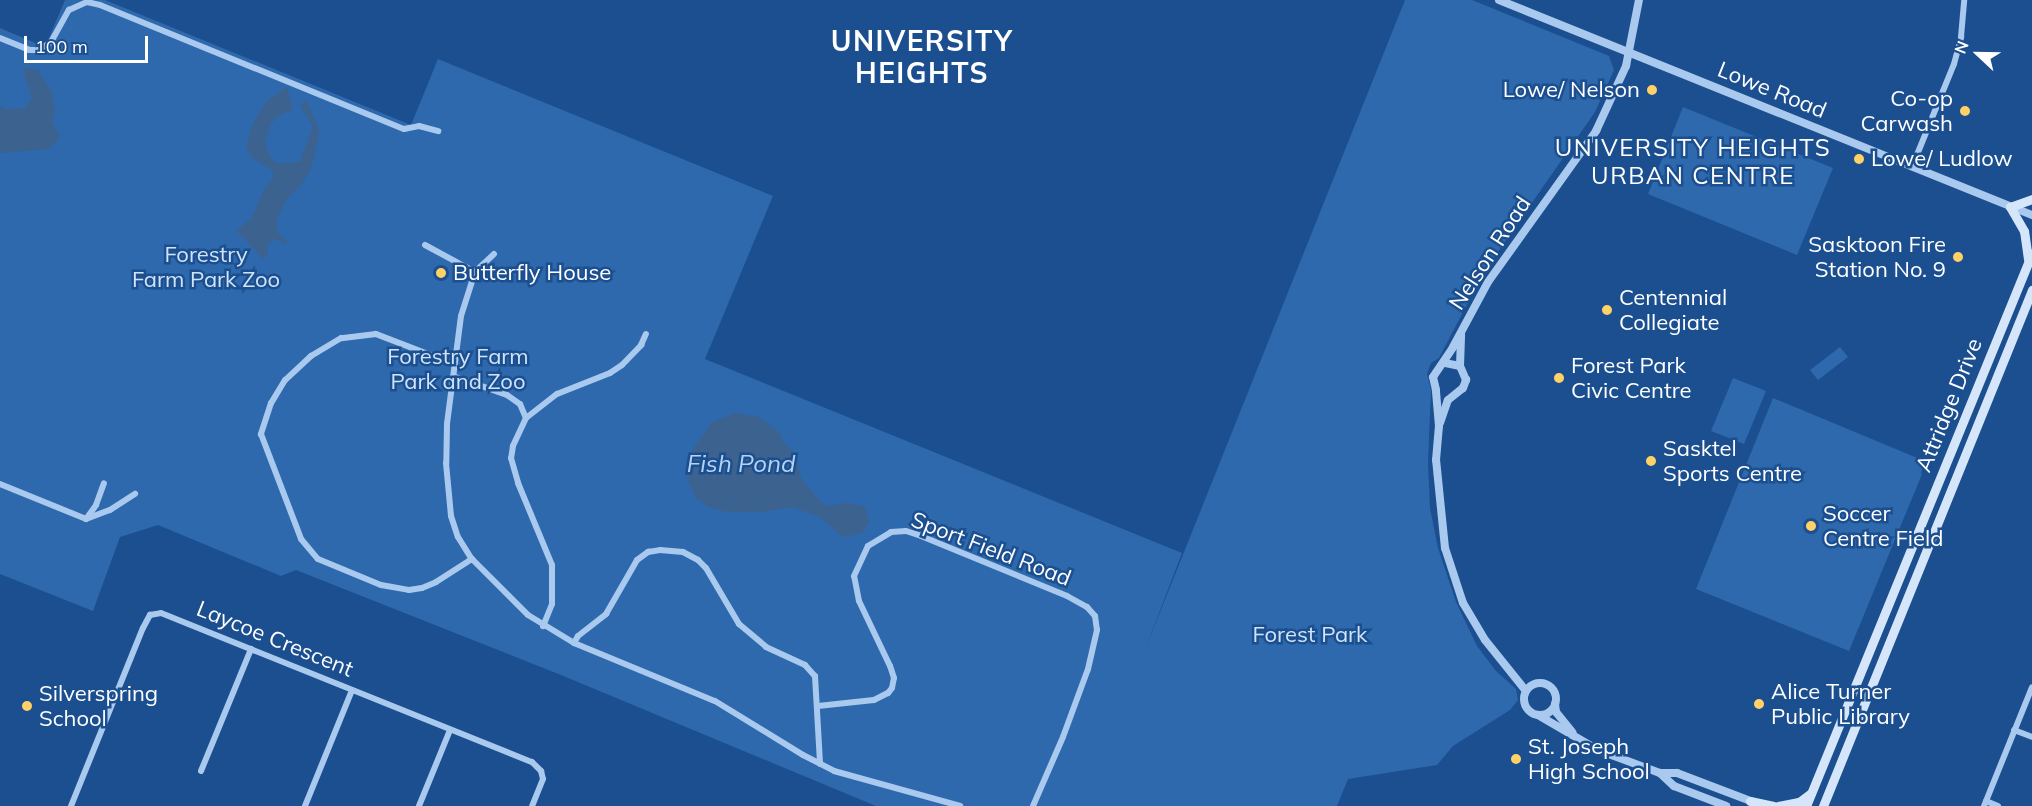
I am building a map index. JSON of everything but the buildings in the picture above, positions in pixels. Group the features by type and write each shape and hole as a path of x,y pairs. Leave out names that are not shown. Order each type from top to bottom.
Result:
{"main road":[{"path":"2030,257 2024,231 2010,207 2032,199"},
{"name":"Attridge Drive","path":"1806,806 2030,257"},
{"name":"Attridge Drive","path":"1823,806 2032,290"},
{"path":"1830,806 1831,785"},
{"path":"1778,806 1799,802 1812,792"},
{"path":"1750,801 1773,806"}],"street":[{"name":"Lowe Road","path":"1499,0 2032,215"},
{"name":"Nelson Road","path":"1526,691 1485,640 1462,603 1445,548 1436,460 1439,426 1436,390 1433,382 1434,372 1444,363 1499,264 1596,131 1614,97 1630,51 1639,0"},
{"path":"1912,167 1953,64 1961,37 1964,0"},
{"path":"0,38 29,50 38,50 51,42 69,10 87,2 100,5 404,129 419,126 438,132"},
{"path":"425,245 474,272"},
{"path":"494,254 474,272 461,316 447,424 448,491 458,537 472,559 511,601 543,626 574,643 715,701 820,764 859,780 960,806"},
{"name":"Nelson Road","path":"1439,426 1449,400 1463,388 1466,380 1460,366 1461,333"},
{"path":"454,364 376,334 340,338 311,356 285,380 271,403 261,434 301,539 318,559 381,585 409,590 436,582 472,559"},
{"path":"543,626 552,604 552,565 518,483 511,458 513,446 526,418 557,394 610,374 641,345 646,334"},
{"path":"1444,363 1460,366"},
{"path":"453,376 507,395 520,404 526,418"},
{"path":"1436,390 1446,395 1456,394"},
{"path":"86,519 96,505 104,483"},
{"path":"0,484 86,519 110,510 135,494"},
{"name":"Sport Field Road","path":"818,706 874,700 882,697 892,688 894,678 890,666 859,600 854,576 868,546 891,532 906,531 921,536 1067,596 1087,607 1095,616 1097,630 1088,669 1063,737 1033,806"},
{"path":"574,643 578,636 606,614 637,560 648,552 660,550 683,552 698,560 706,568 739,624 766,647 805,665 815,676 820,764"},
{"name":"Laycoe Crescent","path":"71,806 150,615 161,613 537,765 543,779 532,806"},
{"path":"201,771 251,649"},
{"name":"Nelson Road","path":"1514,674 1533,684"},
{"path":"1576,737 1556,712 1552,689 1544,684 1533,684 1526,691 1525,707 1598,750 1660,773 1677,773 1762,806"},
{"path":"1998,806 1985,803 2032,687"},
{"path":"305,806 352,690"},
{"path":"1538,715 1549,713 1555,704"},
{"path":"419,806 450,730"},
{"path":"2014,730 2032,737"},
{"path":"1660,773 1674,786 1726,806"}],"green space":[{"name":"Forestry Farm Park and Zoo","path":"65,0 105,0 411,125 438,59 773,196 705,359 1182,553 1146,647 1405,0 1472,0 1609,56 1614,70 1595,112 1484,272 1439,358 1431,363 1427,374 1431,390 1428,462 1430,508 1438,548 1456,602 1477,646 1496,671 1516,689 1518,700 1510,710 1453,746 1437,765 1348,779 1337,806 876,806 561,675 296,570 281,576 158,525 120,537 93,611 0,574 0,28 45,47"},
{"path":"1683,107 1833,168 1797,255 1648,194"},
{"path":"1840,347 1848,357 1818,380 1810,370"},
{"path":"1733,378 1766,391 1744,444 1711,431"},
{"name":"Soccer Centre Field","path":"1773,398 1927,462 1849,651 1696,589"}],"water":[{"path":"25,68 38,70 52,92 55,113 52,123 59,133 57,141 48,149 0,153 0,105 5,109 25,108 32,97 23,71"},
{"path":"287,87 293,110 278,116 271,124 265,141 269,155 276,163 300,162 313,125 300,106 306,100 318,126 319,136 311,169 301,185 286,200 277,219 278,233 287,241 286,244 274,239 267,245 268,255 263,259 236,230 251,219 265,187 274,178 272,170 252,158 246,148 251,128 262,108 268,100"},
{"name":"Fish Pond","path":"735,413 759,417 780,433 783,442 794,452 802,480 821,502 827,506 847,503 863,506 867,511 869,522 862,533 843,537 820,517 792,507 761,512 726,512 707,506 695,497 686,475 687,457 712,422"}],"place":[{"name":"Lowe/ Nelson","path":"1652,90"},
{"name":"Co-op Carwash","path":"1965,111"},
{"name":"Lowe/ Ludlow","path":"1859,159"},
{"name":"Sasktoon Fire Station No. 9","path":"1958,257"},
{"name":"Butterfly House","path":"441,273"},
{"name":"Centennial Collegiate","path":"1607,310"},
{"name":"Forest Park Civic Centre","path":"1559,378"},
{"name":"Sasktel Sports Centre","path":"1651,461"},
{"name":"Soccer Centre Field","path":"1811,526"},
{"name":"Alice Turner Public Library","path":"1759,704"},
{"name":"Silverspring School","path":"27,706"},
{"name":"St. Joseph High School","path":"1516,759"}],"district":[{"name":"UNIVERSITY HEIGHTS","path":"922,57"},
{"name":"UNIVERSITY HEIGHTS URBAN CENTRE","path":"1693,162"}],"park label":[{"name":"Forestry Farm Park Zoo","path":"206,266"},
{"name":"Forest Park","path":"1310,635"}]}
